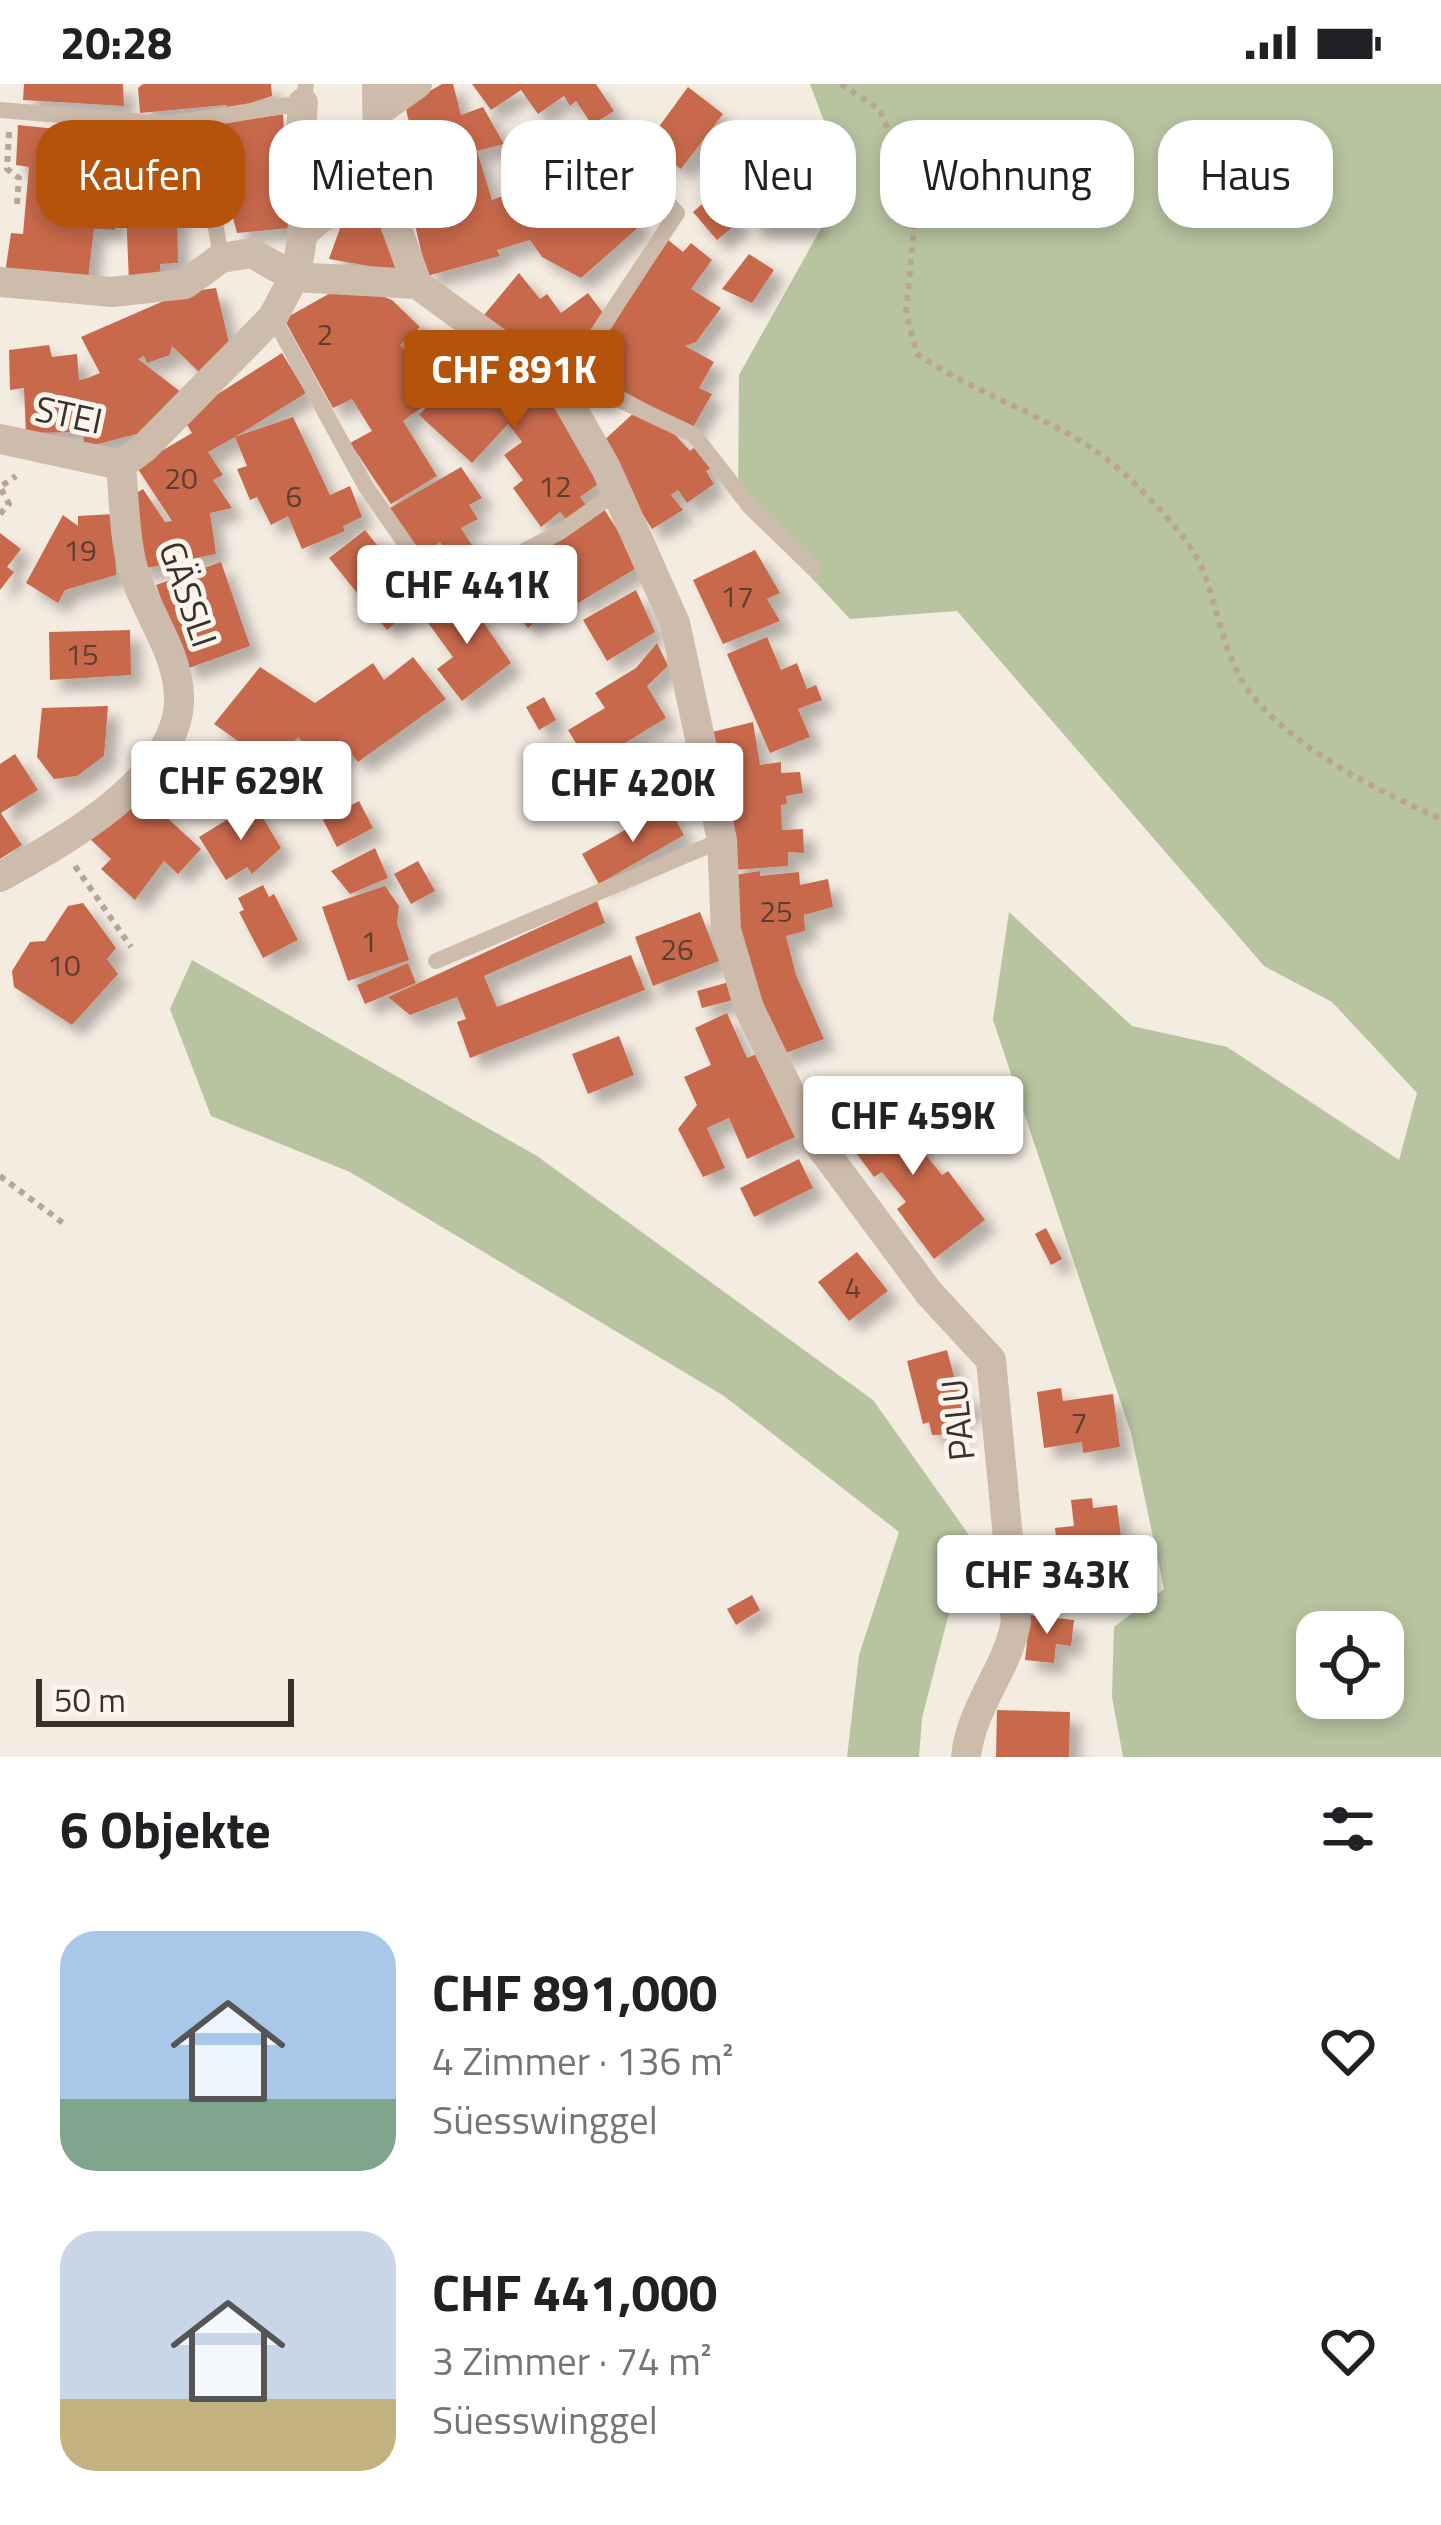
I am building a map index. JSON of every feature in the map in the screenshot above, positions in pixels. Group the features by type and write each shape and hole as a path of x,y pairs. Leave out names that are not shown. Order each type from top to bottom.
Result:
{"street":[{"path":"379,97 417,84"},
{"path":"121,465 144,448 273,317 294,277 306,240 298,157 304,94"},
{"path":"397,228 417,284"},
{"path":"0,282 112,292 185,284 221,258 252,254 294,277 417,284 561,389"},
{"name":"PALU","path":"561,389 617,492 675,622 722,840 726,930 749,1008 807,1128 929,1293 979,1344 997,1382 1016,1622 1006,1659 971,1724 966,1757"},
{"name":"STEI","path":"0,439 121,465"},
{"name":"GÄSSLI","path":"0,877 60,843 139,781 169,736 179,696 132,566 121,465"}],"lane":[{"path":"0,110 169,124 304,94"},
{"path":"198,119 221,258"},
{"path":"306,240 320,228"},
{"path":"561,389 667,228"},
{"path":"273,317 366,488 441,596 560,532 617,492"},
{"path":"561,389 594,388 694,435 751,507 814,569"},
{"path":"155,760 235,783 289,790"},
{"path":"436,962 722,840"}],"path":[{"path":"841,84 879,109 917,194 906,313 917,353 952,378 1034,413 1128,477 1202,568 1229,655 1255,699 1298,737 1441,820"},
{"path":"9,128 7,169 19,178 17,204"},
{"path":"0,514 9,504 0,487 16,476"},
{"path":"60,843 130,947"},
{"path":"0,1176 63,1223"}],"green space":[{"path":"810,84 1441,84 1441,1757 1123,1757 1112,1697 1114,1627 1164,1589 1131,1433 993,1020 1009,912 1132,1026 1227,1047 1399,1160 1417,1093 1332,1002 1264,966 957,611 850,619 738,499 739,375 821,228 856,228 856,120 824,120"},
{"path":"192,960 537,1156 873,1400 969,1535 922,1718 919,1757 847,1757 859,1655 899,1532 724,1396 350,1172 211,1116 170,1009"}],"building":[{"path":"24,84 123,84 124,106 23,100"},
{"path":"143,84 271,84 272,96 228,110 226,105 140,113 138,88"},
{"path":"442,84 453,84 461,115 483,107 501,145 477,151 477,120 408,120 405,105"},
{"path":"472,84 596,84 614,111 600,120 589,120 576,101 570,106 564,96 538,114 521,90 491,110"},
{"path":"688,87 723,114 718,120 700,120 700,144 681,169 676,165 676,120 664,120"},
{"path":"283,114 283,120 269,120 269,228 290,228 237,233 236,228 245,228 245,120"},
{"path":"18,125 36,127 36,228 115,228 94,229 88,279 5,273 11,233 23,234 29,167 16,165"},
{"path":"477,151 492,200 501,197 501,228 638,228 581,278 542,257 530,240 497,250 500,256 427,276 416,228 477,228"},
{"path":"127,228 177,228 178,263 160,264 161,279 129,282"},
{"path":"340,228 388,228 398,271 329,259"},
{"path":"707,228 732,228 717,240"},
{"path":"667,239 683,252 691,243 712,260 691,289 721,308 696,342 685,346 714,362 699,388 712,394 692,429 585,370"},
{"path":"749,254 774,270 752,303 722,289"},
{"path":"519,273 540,299 547,294 561,313 588,293 606,317 559,379 484,315"},
{"path":"216,288 230,347 202,375 172,346 170,355 147,363 144,356 138,359 182,393 140,433 83,448 84,432 26,433 24,388 10,390 9,350 49,345 52,357 77,354 79,380 88,378 100,373 81,337 166,300 164,295"},
{"path":"334,291 370,291 392,300 420,327 400,345 416,363 420,360 420,378 406,390 421,408 403,421 437,476 391,504 350,443 372,431 352,399 333,408 284,319"},
{"path":"488,342 542,386 598,484 580,497 587,506 567,520 560,512 541,527 513,488 523,480 504,455 522,442 508,424 472,463 419,415"},
{"path":"282,353 306,393 208,452 223,475 213,480 232,508 210,513 216,554 137,570 126,499 143,489 165,522 172,521 136,466 192,433 182,417"},
{"path":"638,409 667,426 690,451 695,447 711,468 706,471 714,484 687,503 678,490 671,495 683,510 652,529 599,445"},
{"path":"293,417 330,495 350,486 362,517 343,526 345,531 302,549 288,516 271,525 257,497 250,500 237,469 247,466 235,437"},
{"path":"461,467 482,498 469,505 478,519 461,528 473,547 452,561 440,542 421,555 390,508"},
{"path":"604,509 640,566 578,603 571,592 528,628 507,603 555,564 545,549"},
{"path":"114,514 116,575 65,590 58,603 26,583 63,515 78,526 78,516"},
{"path":"365,530 422,601 387,630 329,558"},
{"path":"0,533 21,549 7,567 14,572 0,590"},
{"path":"755,550 780,593 767,599 780,621 723,644 693,580"},
{"path":"221,562 250,646 186,669 156,585"},
{"path":"636,590 655,632 607,661 583,620"},
{"path":"462,591 511,663 462,701 437,669 453,657 426,620"},
{"path":"130,630 131,675 50,680 49,632"},
{"path":"767,637 781,670 797,663 807,689 816,685 822,700 798,709 810,737 770,753 727,654"},
{"path":"657,643 668,666 647,686 666,718 589,765 568,730 605,708 595,693 636,668"},
{"path":"413,657 446,699 358,762 347,748 322,766 298,737 273,766 214,724 260,667 315,703 373,663 384,680"},
{"path":"544,697 556,720 539,730 526,707"},
{"path":"108,706 104,756 77,776 54,779 37,757 42,708"},
{"path":"753,722 760,765 781,762 781,773 800,772 803,793 786,796 787,804 781,805 782,830 803,829 804,853 788,852 788,866 732,870 708,733"},
{"path":"15,754 38,790 1,813 22,845 0,859 0,764"},
{"path":"139,792 201,849 178,874 164,861 135,900 101,869 111,859 90,839"},
{"path":"359,801 373,828 337,847 323,820"},
{"path":"254,803 281,848 252,874 247,867 226,880 199,837"},
{"path":"668,806 684,835 599,884 582,854"},
{"path":"375,848 388,878 350,894 331,871"},
{"path":"418,861 435,891 411,904 394,874"},
{"path":"760,871 760,876 799,872 800,885 828,879 833,907 804,915 805,931 786,936 796,975 824,1039 780,1055 748,985 729,876"},
{"path":"263,885 269,897 274,894 298,940 263,958 239,912 244,910 238,898"},
{"path":"385,886 399,906 397,923 409,960 348,981 322,907"},
{"path":"597,901 605,923 484,976 497,1007 631,955 645,990 470,1058 457,1022 466,1019 457,997 410,1015 388,997"},
{"path":"83,903 116,948 107,959 118,974 72,1025 14,987 12,971 30,942 45,941 68,906"},
{"path":"700,912 719,961 653,986 635,937"},
{"path":"408,963 416,983 365,1004 357,985"},
{"path":"729,982 733,1000 702,1008 697,991"},
{"path":"727,1013 747,1058 759,1053 797,1136 747,1159 729,1118 707,1128 725,1168 703,1177 678,1129 697,1105 684,1077 711,1065 695,1028"},
{"path":"619,1036 634,1075 588,1094 572,1054"},
{"path":"887,1096 921,1141 917,1144 942,1175 948,1171 985,1220 934,1259 897,1209 906,1202 882,1172 874,1177 840,1131"},
{"path":"799,1159 813,1188 754,1217 740,1188"},
{"path":"1046,1228 1062,1259 1051,1265 1035,1234"},
{"path":"857,1252 888,1291 849,1321 818,1282"},
{"path":"947,1350 959,1395 969,1392 973,1410 957,1414 962,1434 932,1435 929,1422 923,1424 907,1361"},
{"path":"1061,1388 1063,1401 1113,1394 1120,1447 1083,1453 1082,1442 1044,1448 1037,1392"},
{"path":"1092,1498 1093,1508 1117,1505 1122,1545 1134,1544 1137,1565 1060,1574 1055,1528 1074,1526 1071,1500"},
{"path":"752,1595 760,1610 736,1625 727,1609"},
{"path":"1030,1615 1074,1620 1071,1646 1056,1644 1054,1663 1025,1660"},
{"path":"997,1710 1070,1712 1069,1757 996,1757"}]}
